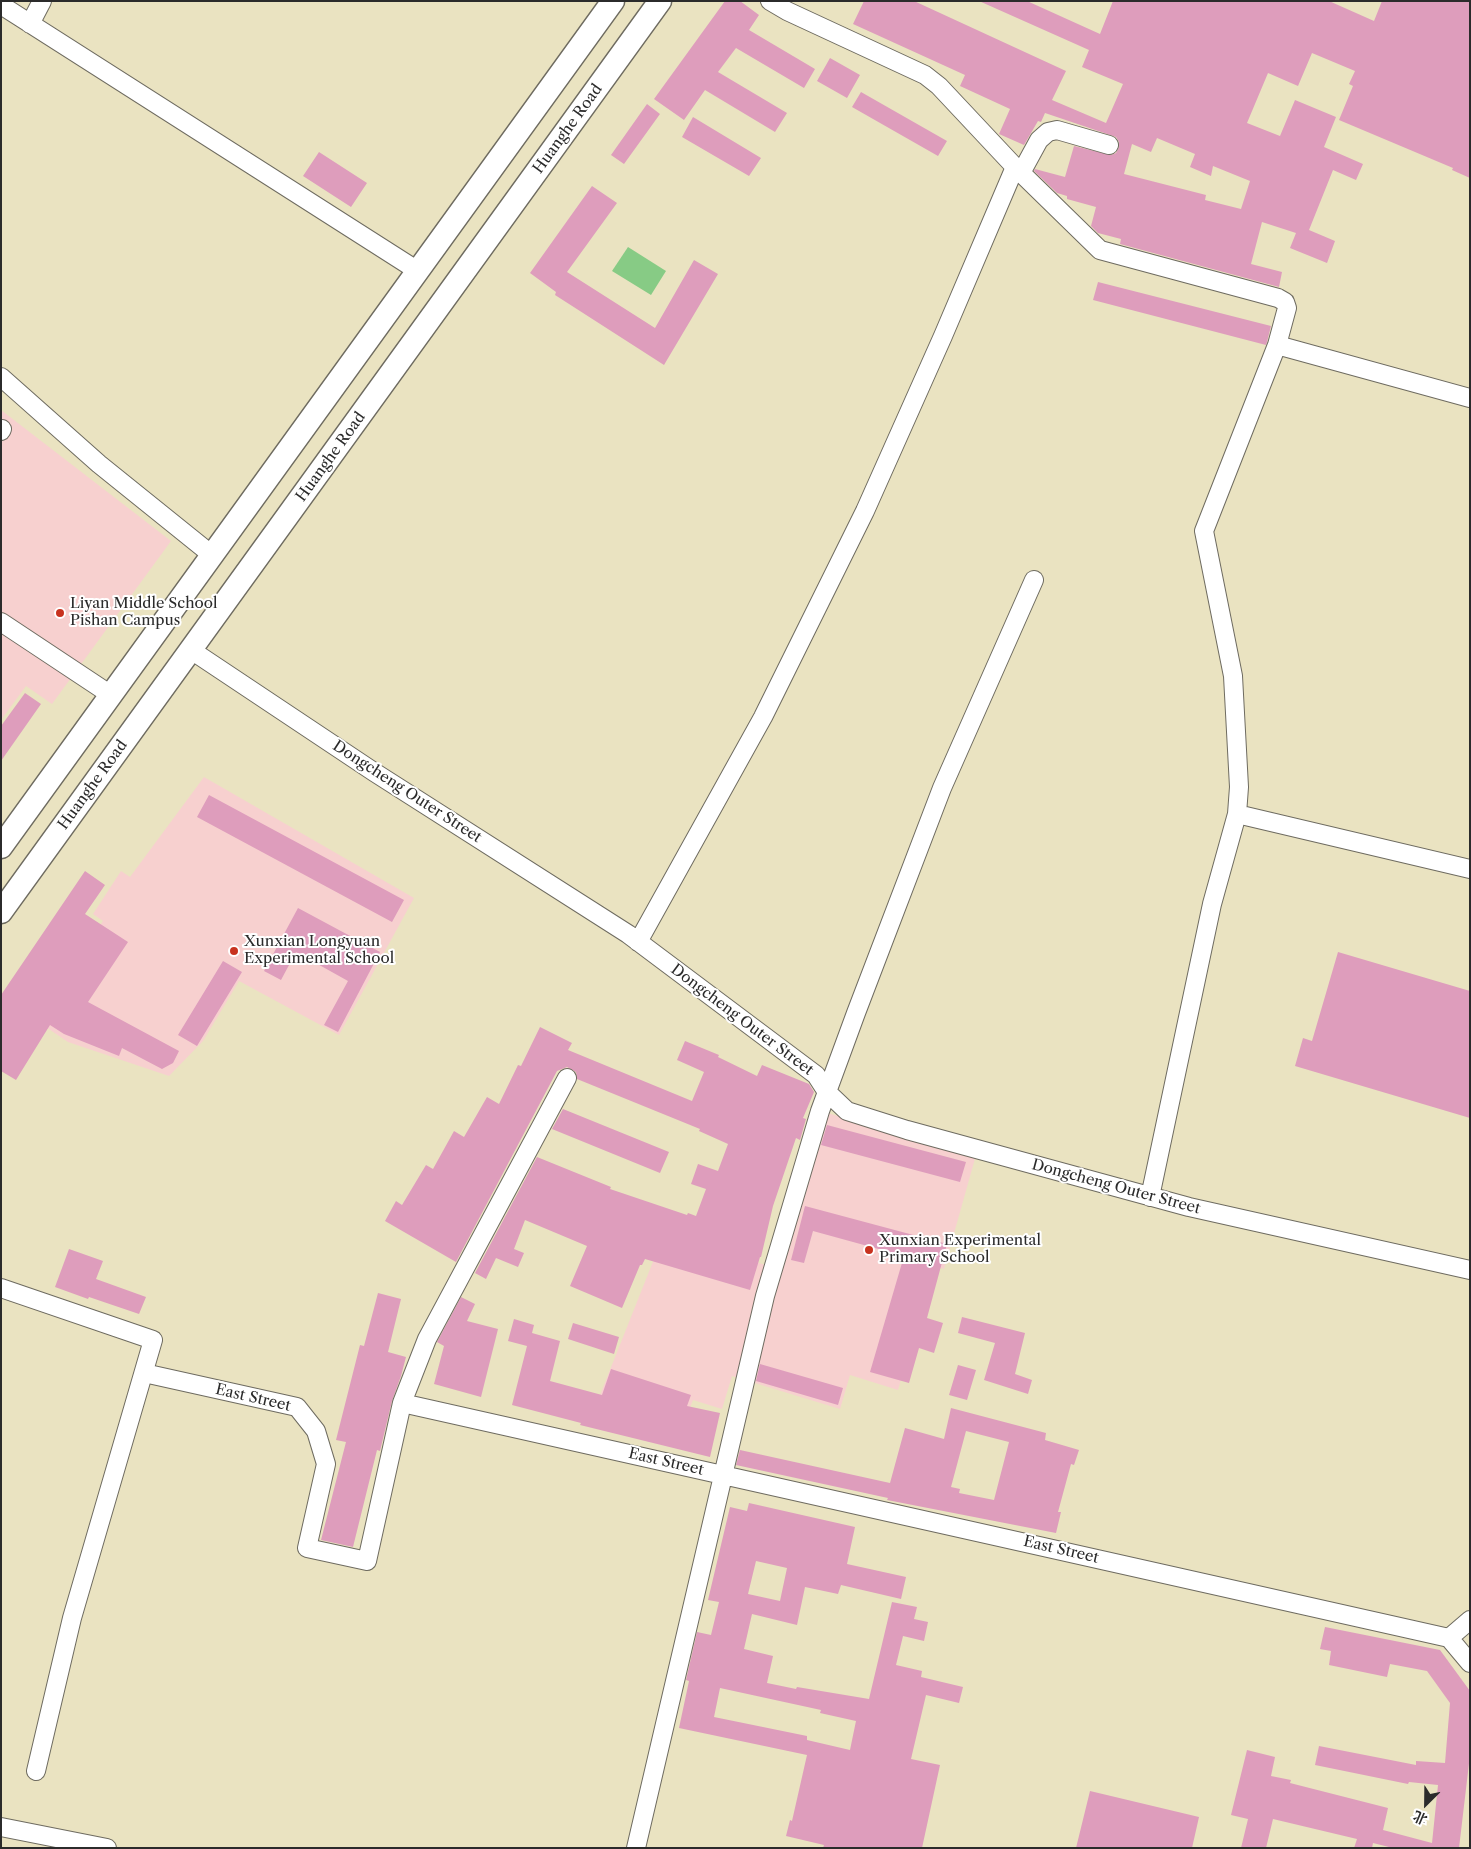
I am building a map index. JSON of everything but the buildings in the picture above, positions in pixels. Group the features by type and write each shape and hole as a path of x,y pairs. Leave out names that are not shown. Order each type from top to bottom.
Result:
{"main road":[{"path":"1,847 613,1"},
{"name":"Huanghe Road","path":"1,912 660,1"}],"street":[{"path":"30,24 42,1"},
{"path":"770,1 787,11 925,74 939,86 1018,170 1100,250 1278,298 1285,302 1287,308 1277,345 1204,530 1233,676 1239,787 1237,814 1212,904 1150,1197"},
{"path":"1,6 418,271"},
{"path":"638,942 763,717 865,511 1018,170 1039,140 1048,132 1057,130 1109,145"},
{"path":"1277,345 1470,398"},
{"path":"1,377 99,464 212,555"},
{"path":"636,1848 765,1296 828,1092 859,1004 942,788 1034,580"},
{"path":"1,622 111,695"},
{"name":"Dongcheng Outer Street","path":"191,650 374,772 638,942 816,1074 828,1092 846,1111 1199,1210 1470,1270"},
{"path":"1237,814 1470,869"},
{"path":"402,1403 426,1338 567,1078"},
{"path":"1,1288 153,1340 72,1618 36,1771"},
{"name":"East Street","path":"144,1373 297,1407 316,1431 326,1464 307,1548 367,1562 402,1403 1449,1638"},
{"path":"1470,1620 1449,1638 1470,1663"},
{"path":"1,1827 89,1846 107,1848"}],"shaded area":[{"name":"Liyan Middle School Pishan Campus","path":"1,410 171,541 52,704 26,686 1,720"},
{"name":"Xunxian Longyuan Experimental School","path":"204,777 414,898 339,1035 239,981 203,1041 169,1076 68,1042 31,1017 36,1020 103,921 93,914 121,871 130,877"},
{"name":"Xunxian Experimental Primary School","path":"827,1113 976,1155 944,1269 933,1266 898,1390 850,1375 840,1409 732,1376 722,1409 693,1400 689,1410 600,1395 664,1234 782,1270"}],"green space":[{"path":"628,247 666,271 651,295 612,271"}],"place":[{"name":"Liyan Middle School Pishan Campus","path":"60,613"},
{"name":"Xunxian Longyuan Experimental School","path":"234,951"},
{"name":"Xunxian Experimental Primary School","path":"869,1250"}]}
